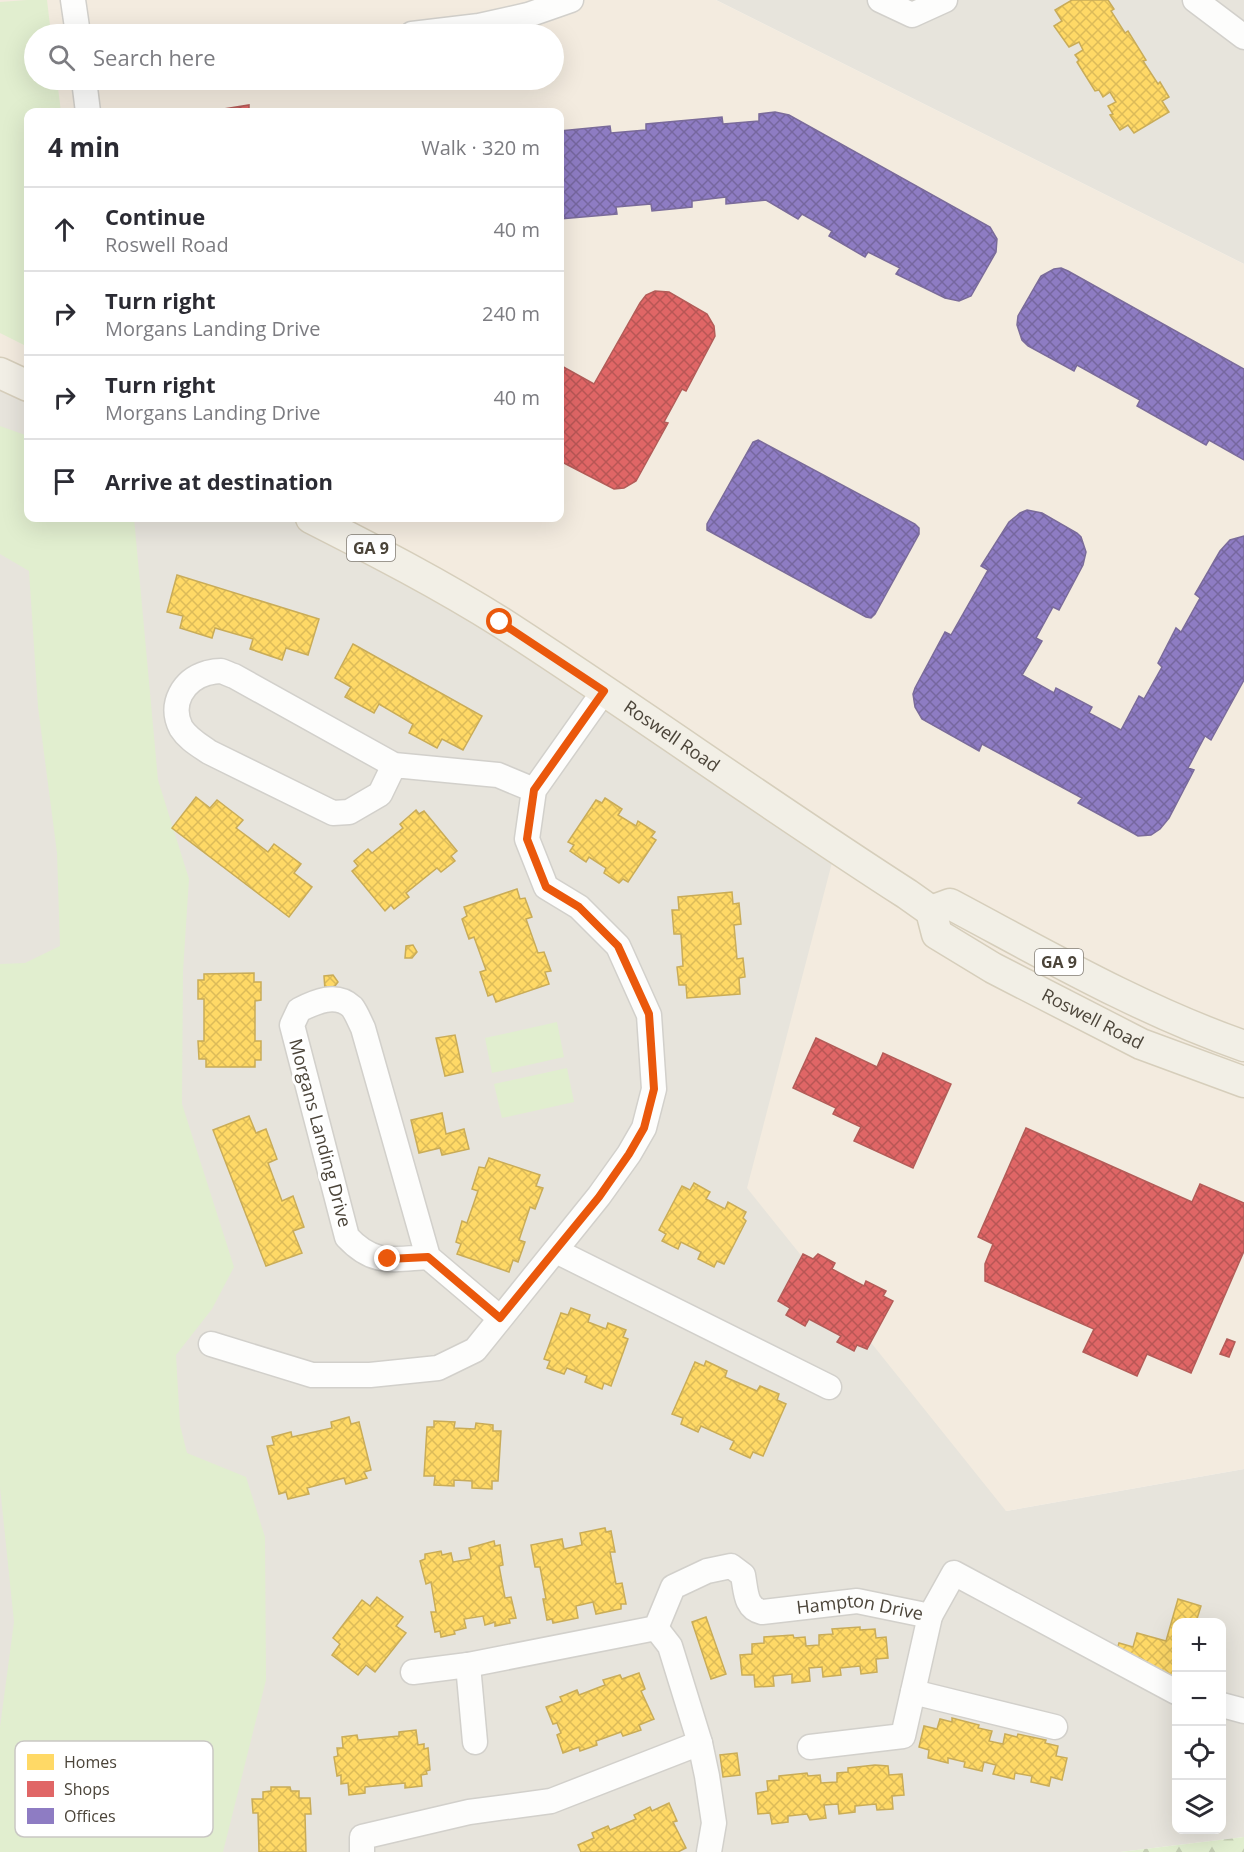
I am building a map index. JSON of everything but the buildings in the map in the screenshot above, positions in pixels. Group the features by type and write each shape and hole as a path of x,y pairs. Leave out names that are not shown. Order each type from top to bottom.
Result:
{"main road":[{"path":"0,373 24,384"},
{"name":"Roswell Road","path":"319,522 419,574 500,622 931,911 937,934 993,968 1141,1044 1244,1082"},
{"name":"Roswell Road","path":"931,911 950,904 1112,991 1244,1046"}],"street":[{"path":"73,0 77,24"},
{"path":"484,24 528,15 571,0"},
{"path":"880,0 912,15 945,0"},
{"path":"1195,0 1244,37"},
{"path":"85,90 88,108"},
{"path":"394,765 380,794 349,812 333,813 209,752 191,740 181,728 178,717 179,692 190,680 219,671 234,676 394,765 498,775 534,790"},
{"path":"211,1344 312,1375 370,1375 438,1368 475,1350 556,1251 629,1154 644,1128 654,1089 649,1014 618,946 579,907 546,887 527,839 534,790 604,691"},
{"name":"Morgans Landing Drive","path":"336,999 352,1008 363,1028 428,1257 388,1259 371,1257 359,1250 347,1238 292,1026 299,1010 317,1002 336,999"},
{"path":"556,1251 829,1387"},
{"path":"428,1257 500,1318"},
{"name":"Hampton Drive","path":"656,1628 673,1587 707,1570 731,1566 743,1575 747,1601 754,1610 762,1612 857,1601 930,1616 954,1573 1172,1690"},
{"path":"810,1747 903,1736 930,1616"},
{"path":"413,1672 468,1665 656,1628 670,1646 708,1776 714,1824 710,1852"},
{"path":"468,1665 475,1742"},
{"path":"913,1692 1055,1727"},
{"path":"1226,1706 1244,1711"},
{"path":"362,1852 362,1837 469,1812 551,1801 700,1743"}],"shaded area":[{"path":"0,0 716,0 1244,264 1244,1469 1006,1511 747,1188 840,832 313,522 564,522 564,108 24,108 24,390 0,381"},
{"path":"716,0 1244,0 1244,264"},
{"path":"0,381 24,390 24,522 313,522 840,832 1006,1511 1244,1469 1244,1837 1120,1852 0,1852"}],"green space":[{"path":"47,0 50,24 24,24 24,90 58,90 60,108 24,108 24,345 0,333 0,2"},
{"path":"0,426 24,435 24,522 134,522 158,780 189,879 183,971 182,1104 234,1267 212,1309 176,1355 180,1425 187,1453 246,1477 265,1537 266,1680 223,1852 0,1852 0,1727 14,1622 0,1487 0,964 25,963 60,946 57,853 38,707 29,571 0,554"},
{"path":"557,1022 564,1057 492,1073 485,1038"},
{"path":"567,1068 574,1102 502,1118 494,1084"},
{"path":"1244,1837 1244,1852 1120,1852"}],"route":[{"path":"388,1259 428,1257 500,1318 599,1197 629,1154 644,1128 654,1089 649,1014 618,946 579,907 546,887 527,839 534,790 604,691 500,622"}]}
